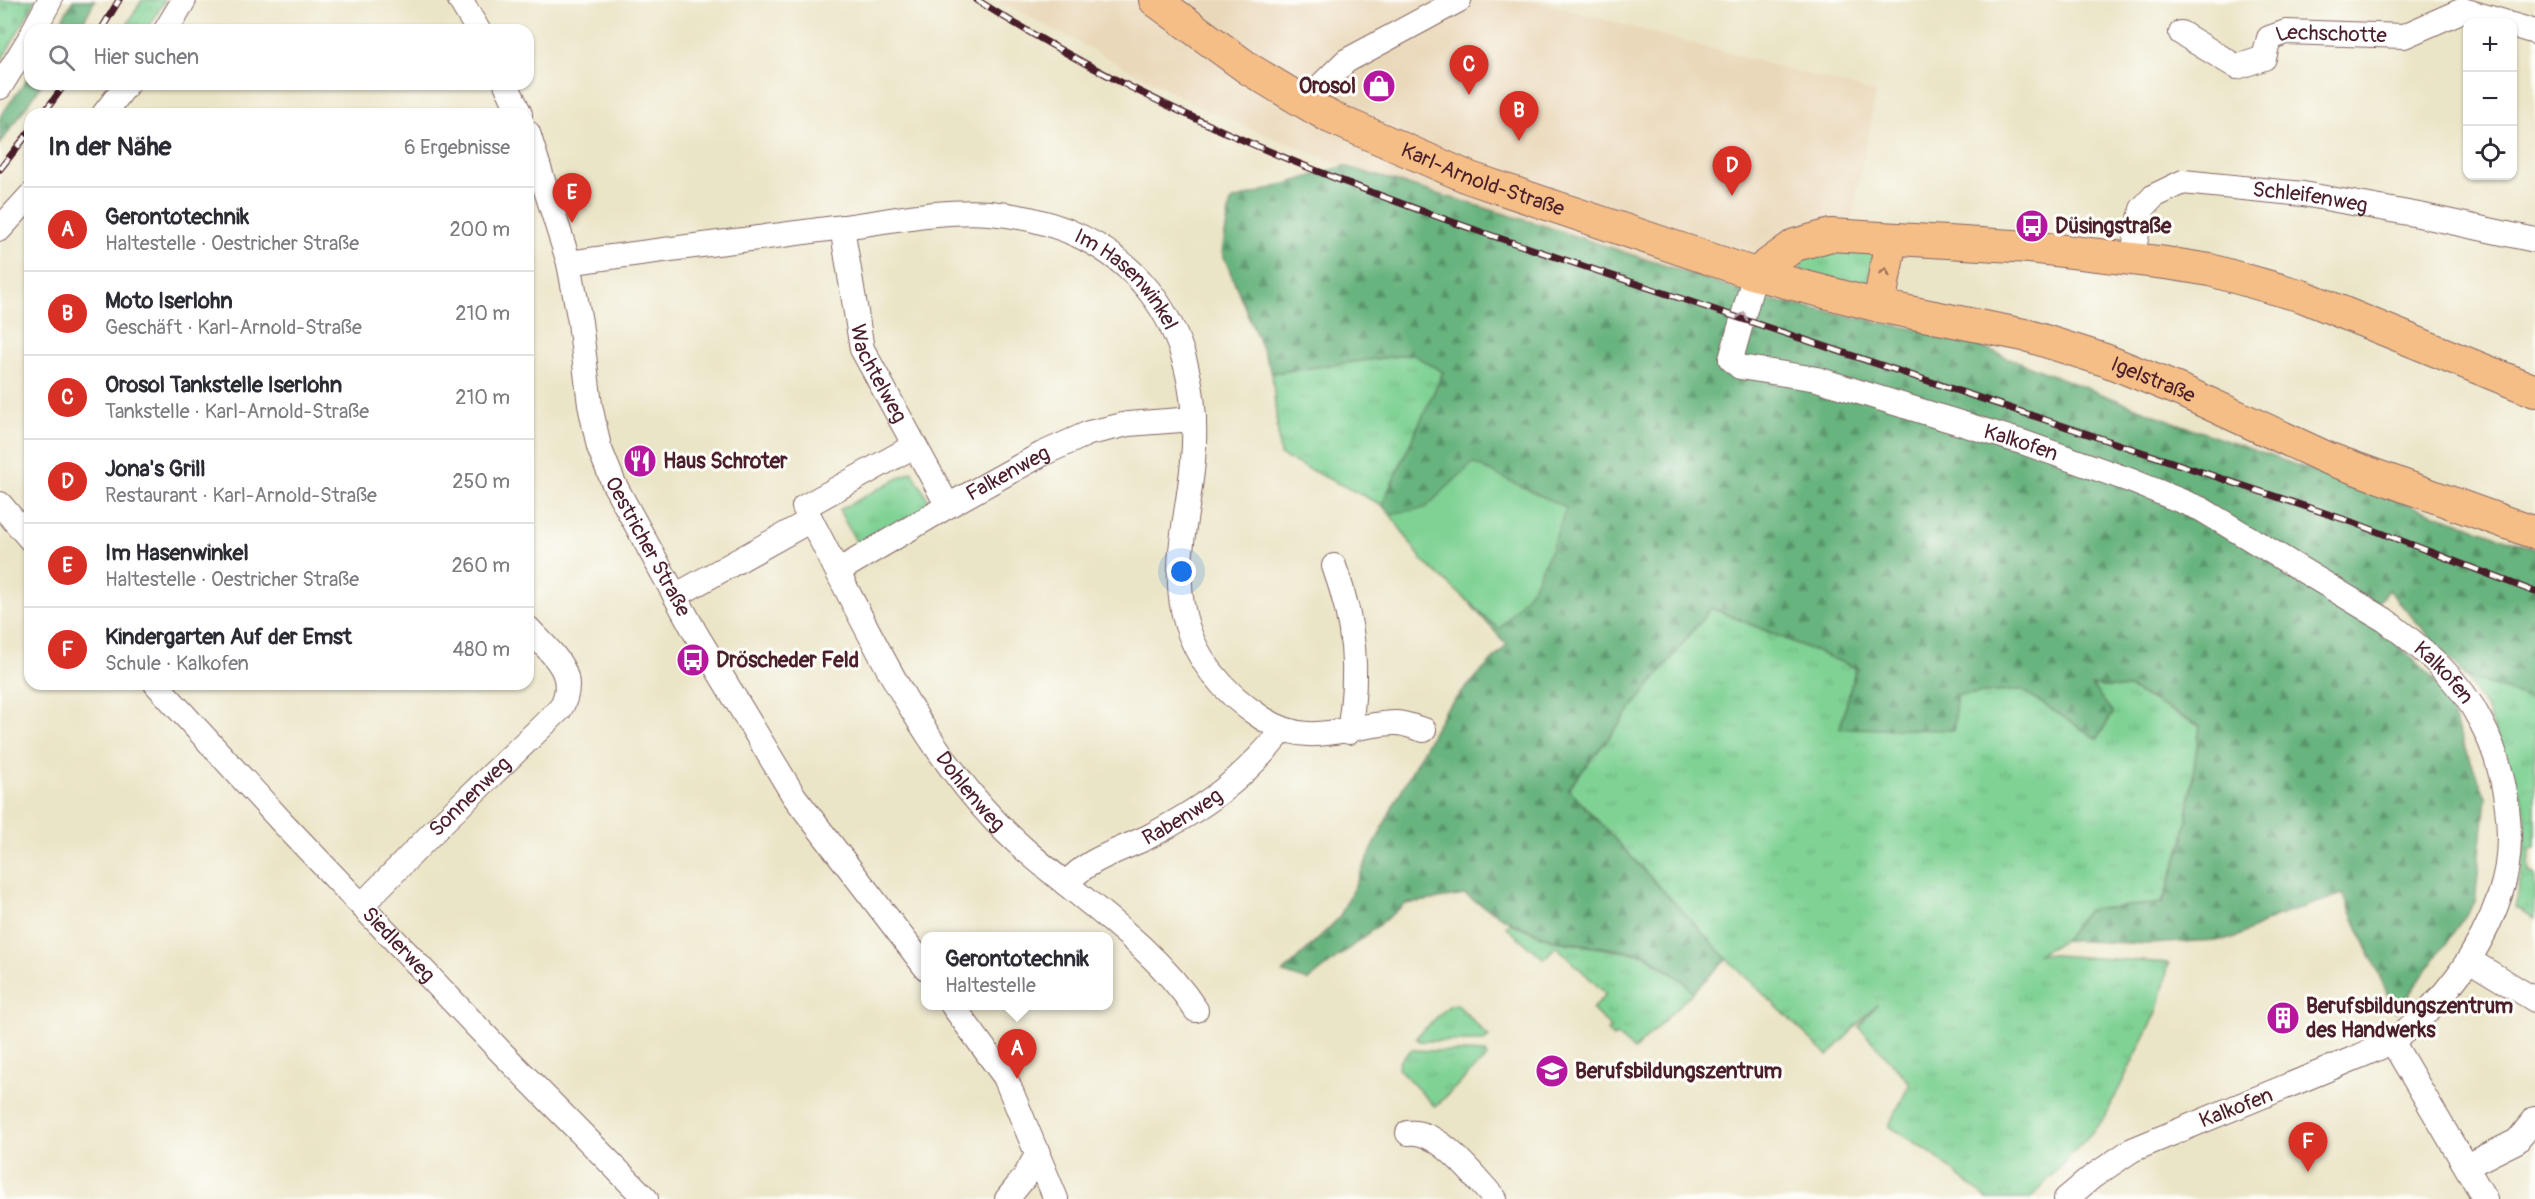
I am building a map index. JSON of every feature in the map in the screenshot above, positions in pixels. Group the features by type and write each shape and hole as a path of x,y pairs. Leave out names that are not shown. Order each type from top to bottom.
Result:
{"main road":[{"name":"Karl-Arnold-Straße","path":"1155,0 1249,69 1330,117 1470,178 1755,274"},
{"path":"1755,274 1795,245 1831,236 2030,247 2132,258 2210,270 2302,296 2535,392"},
{"path":"1878,306 1892,239"},
{"name":"Igelstraße","path":"1755,274 1878,306 2029,336 2105,360 2184,392 2327,458 2535,533"}],"street":[{"path":"37,24 50,0"},
{"path":"169,24 184,0"},
{"path":"460,0 474,24"},
{"path":"1304,102 1346,61 1459,0"},
{"name":"Lechschotte","path":"2181,33 2237,67 2264,58 2269,38 2286,32 2404,36 2459,5 2493,18"},
{"path":"2517,27 2535,32"},
{"path":"0,87 24,48"},
{"path":"110,108 123,90"},
{"path":"509,90 517,108"},
{"name":"Oestricher Straße","path":"534,152 569,263 580,322 590,405 605,465 675,596 794,796 921,961"},
{"name":"Schleifenweg","path":"2132,258 2142,209 2154,196 2183,182 2302,194 2420,215 2535,240"},
{"path":"0,229 24,203"},
{"name":"Im Hasenwinkel","path":"569,263 955,212 1029,219 1098,245 1149,290 1167,316 1185,362 1192,391 1193,461 1180,567 1183,609 1189,632 1202,660 1224,688 1247,708 1283,730 1320,736 1397,722 1424,730"},
{"name":"Wachtelweg","path":"842,228 862,349 948,506"},
{"name":"Kalkofen","path":"1755,274 1731,359 1740,367 1817,379 2025,443 2152,489 2211,515 2385,620 2438,663 2460,689 2481,722 2500,776 2509,843 2500,894 2469,960 2428,1011 2392,1041 2308,1080 2133,1150 2092,1177 2066,1199"},
{"name":"Falkenweg","path":"838,571 1042,454 1089,433 1128,424 1194,419"},
{"path":"675,596 811,520 804,507 914,446"},
{"path":"0,504 24,532"},
{"name":"Dohlenweg","path":"811,520 914,710 947,762 996,821 1155,960 1196,1010"},
{"path":"1334,566 1345,597 1356,663 1356,683 1349,732"},
{"name":"Sonnenweg","path":"362,905 444,821 560,709 567,697 568,683 563,667 534,635"},
{"name":"Siedlerweg","path":"162,690 527,1079 646,1199"},
{"name":"Rabenweg","path":"1066,884 1079,868 1146,837 1216,796 1243,776 1283,730"},
{"path":"2469,960 2535,1000"},
{"path":"957,1010 1005,1077 1056,1199"},
{"path":"2392,1041 2485,1199"},
{"path":"2467,1166 2517,1141 2535,1119"},
{"path":"1408,1132 1418,1131 1446,1147 1495,1199"},
{"path":"1007,1199 1024,1178 1038,1153"}],"shaded area":[{"path":"997,0 1531,0 1876,93 1852,218 1718,283 1344,166 1206,110"}],"green space":[{"path":"0,0 36,0 0,63"},
{"path":"73,0 95,0 82,24 59,24"},
{"path":"142,0 165,0 151,24 128,24"},
{"path":"24,83 24,90 38,90 0,144 0,117"},
{"path":"1344,166 1538,224 1770,300 1955,337 2176,423 2535,549 2535,700 2465,676 2388,590 2368,615 2439,685 2486,797 2475,902 2396,1013 2343,894 2275,917 2233,939 2148,944 2064,940 2088,910 2163,903 2184,838 2200,726 2129,688 2092,686 2113,713 2097,739 2022,690 1956,695 1954,730 1840,728 1856,668 1711,608 1568,789 1727,959 1693,992 1684,981 1646,954 1554,940 1509,921 1465,895 1405,904 1308,981 1283,973 1339,918 1394,804 1445,710 1507,645 1382,505 1443,372 1412,354 1272,373 1222,252 1231,201"},
{"path":"1819,249 1870,252 1873,256 1868,285 1864,288 1800,270 1804,256"},
{"path":"1413,354 1443,372 1382,505 1280,455 1272,373"},
{"path":"1473,463 1566,508 1552,547 1533,587 1499,629 1423,561 1390,514 1425,508"},
{"path":"912,471 931,505 858,545 839,510"},
{"path":"1711,608 1856,668 1840,728 1954,729 1956,695 2022,690 2097,739 2113,713 2091,686 2129,688 2200,726 2184,838 2162,903 2088,910 2064,940 2039,954 2169,963 2158,1010 2104,1119 2030,1199 1987,1199 1931,1153 1889,1126 1910,1083 1859,1027 1877,1004 1828,1056 1727,959 1568,789"},
{"path":"2465,676 2535,700 2535,848 2530,849 2529,872 2535,875 2535,918 2515,907 2521,878 2526,827 2521,797 2486,708"},
{"path":"1510,923 1554,941 1645,955 1683,981 1693,992 1634,1050 1616,1035 1613,1037 1608,1032 1611,1028 1592,1009 1606,994 1556,946 1544,959 1506,927"},
{"path":"1457,1004 1489,1037 1484,1041 1419,1041 1416,1037 1450,1005"},
{"path":"1411,1050 1485,1053 1487,1057 1435,1107 1398,1068 1399,1062"}],"railway":[{"path":"105,24 119,0"},
{"path":"977,0 1037,37 1160,102 1288,159 1418,210 2355,523 2535,592"},
{"path":"47,108 61,90"},
{"path":"0,169 24,139"}],"place":[{"name":"Orosol","path":"1379,86"},
{"name":"Orosol Tankstelle Iserlohn","path":"1469,95"},
{"name":"Moto Iserlohn","path":"1519,141"},
{"name":"Jona's Grill","path":"1732,196"},
{"name":"Im Hasenwinkel","path":"572,223"},
{"name":"Düsingstraße","path":"2032,226"},
{"name":"Haus Schroter","path":"640,461"},
{"name":"Dröscheder Feld","path":"693,660"},
{"name":"Berufsbildungszentrum des Handwerks","path":"2283,1018"},
{"name":"Berufsbildungszentrum","path":"1552,1071"},
{"name":"Gerontotechnik","path":"1017,1079"},
{"name":"Kindergarten Auf der Emst","path":"2308,1172"}]}
